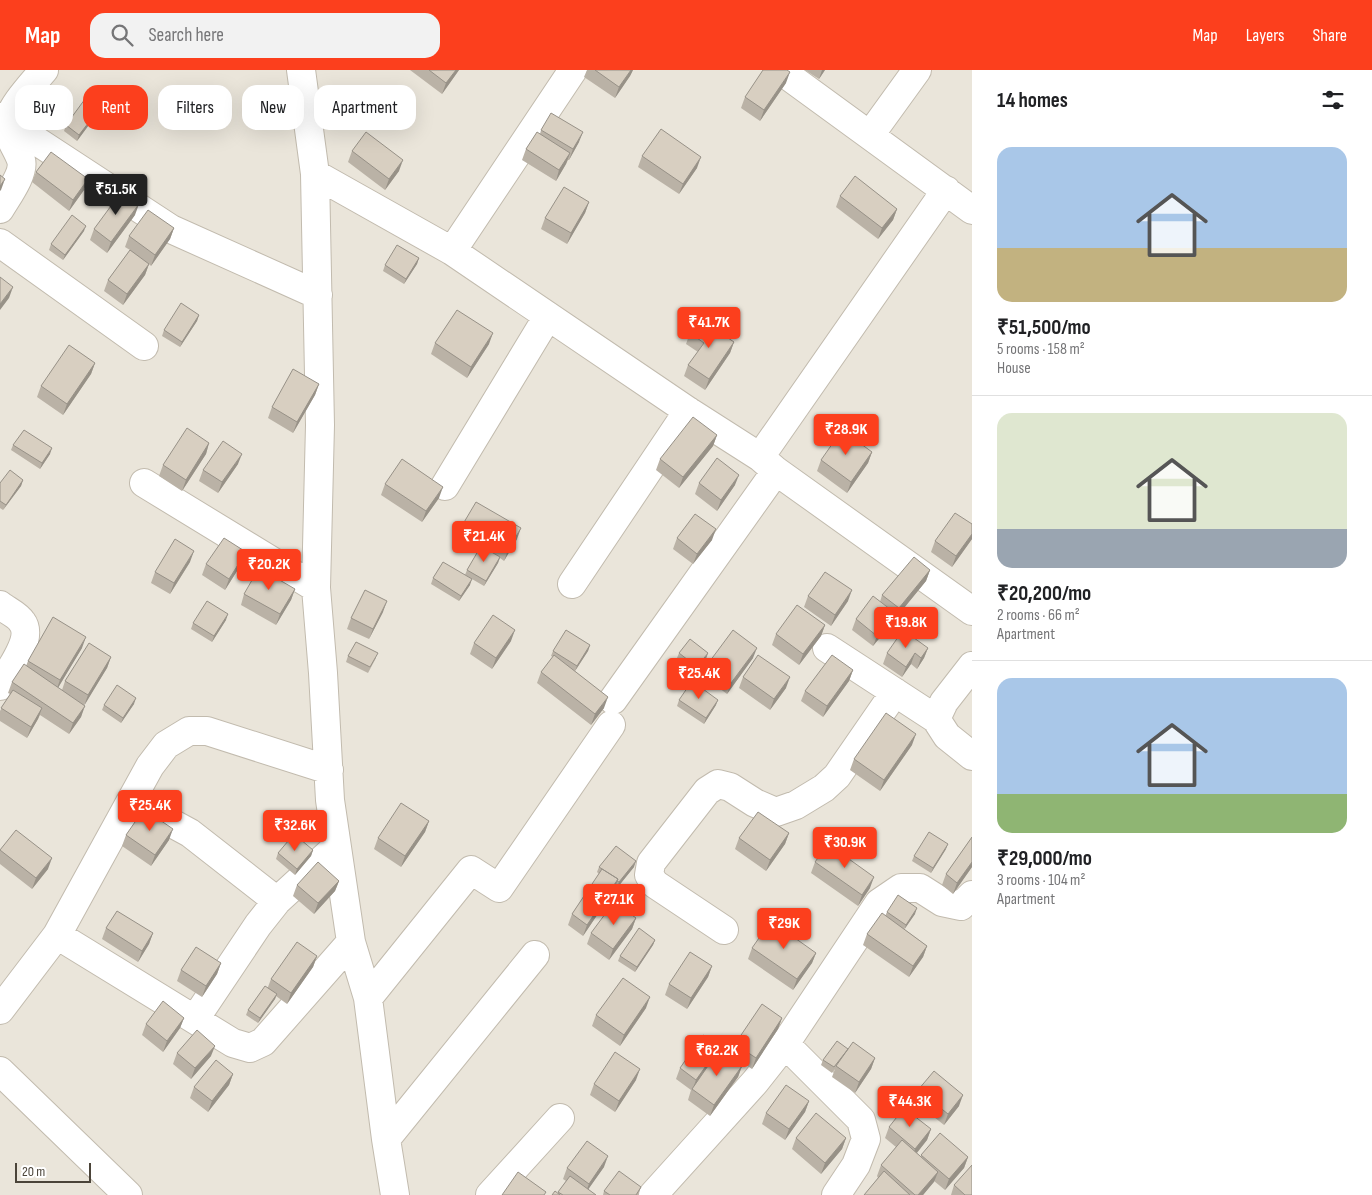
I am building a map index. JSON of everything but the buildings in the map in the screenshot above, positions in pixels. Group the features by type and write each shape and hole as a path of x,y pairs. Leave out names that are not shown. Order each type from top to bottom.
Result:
{"street":[{"path":"4,120 44,70"},
{"path":"300,70 315,174 320,425 316,588 330,800 351,942 368,998 395,1195"},
{"path":"452,251 573,70"},
{"path":"780,70 972,210"},
{"path":"870,135 917,70"},
{"path":"0,209 18,178 22,162 11,142 4,120"},
{"path":"4,120 171,229 318,295"},
{"path":"315,174 452,251 768,464 972,611"},
{"path":"368,998 471,870 499,888 612,713 768,464 946,190"},
{"path":"0,243 144,346"},
{"path":"445,486 548,316"},
{"path":"572,584 688,411"},
{"path":"144,483 316,588"},
{"path":"0,605 22,621 26,632 22,647 0,686"},
{"path":"827,648 936,719 947,736 972,756"},
{"path":"936,719 944,702 972,666"},
{"path":"724,930 655,884 649,875 651,863 707,791 718,784 730,787 755,803 776,812 796,805 824,788 837,776 895,692"},
{"path":"0,1010 56,935 150,766 166,745 189,731 207,731 329,770"},
{"path":"130,801 190,833 277,902"},
{"path":"195,1019 258,925 277,902 337,846"},
{"path":"653,1195 755,1082 785,1044 879,903 901,888 920,888 942,902 961,906 972,895"},
{"path":"56,935 233,1043 250,1048 263,1042 351,942"},
{"path":"386,1139 535,955"},
{"path":"785,1044 860,1120 866,1139 856,1165 836,1195"},
{"path":"0,1071 128,1195"},
{"path":"490,1195 560,1118"}],"shaded area":[{"path":"0,70 972,70 972,1195 0,1195"}]}
